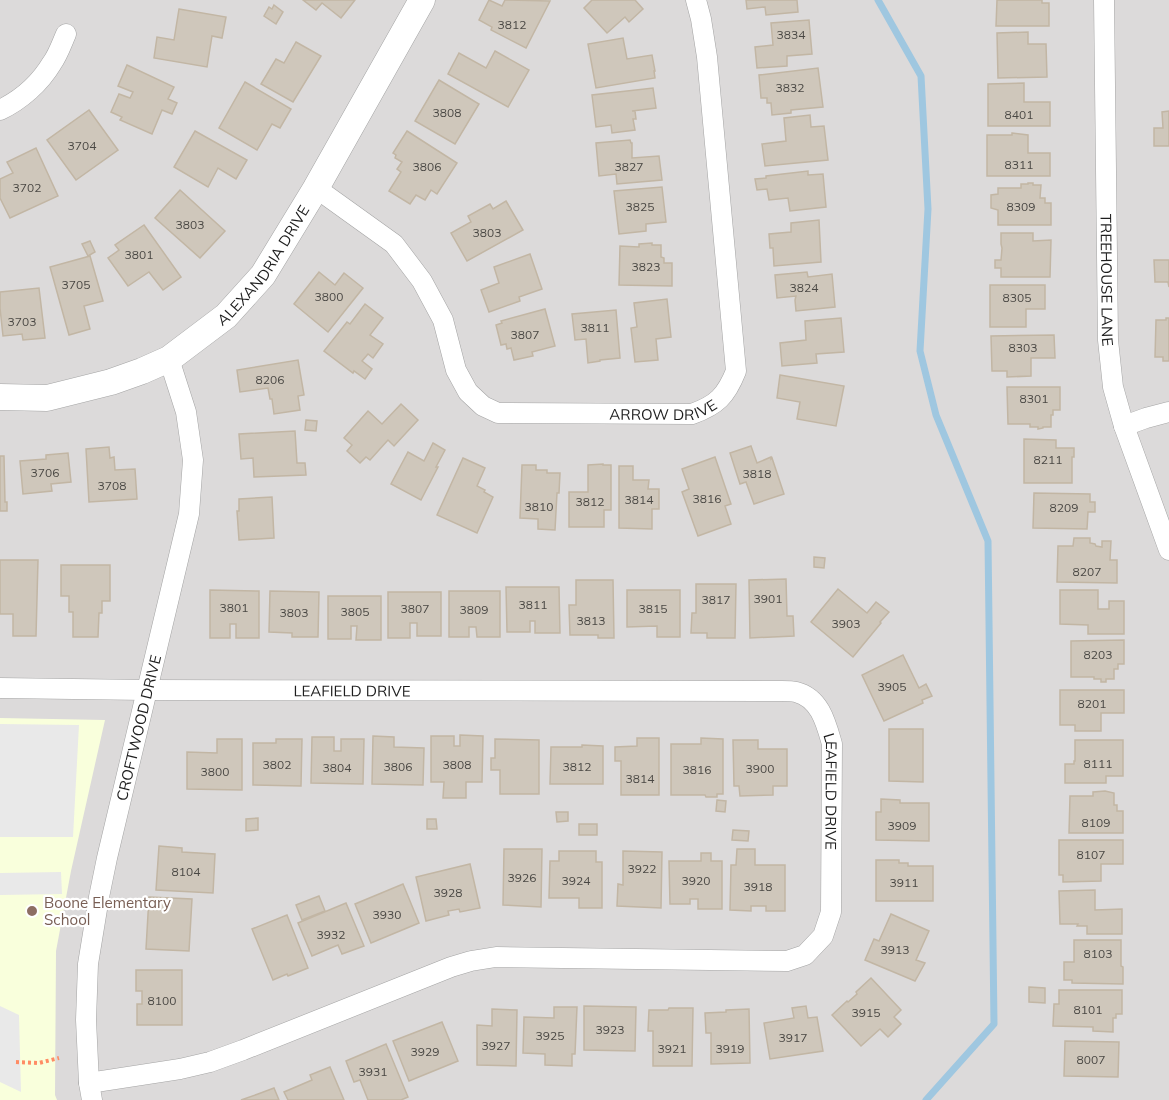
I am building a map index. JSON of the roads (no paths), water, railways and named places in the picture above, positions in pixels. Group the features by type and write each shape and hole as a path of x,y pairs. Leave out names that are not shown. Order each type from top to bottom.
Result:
{"street":[{"name":"ALEXANDRIA DRIVE","path":"0,397 47,398 111,382 142,371 169,359 226,316 263,275 316,188 422,0"},
{"name":"ARROW DRIVE","path":"316,188 394,244 422,281 443,320 456,370 468,392 483,406 498,413 692,414 707,408 717,402 729,387 735,371 707,57 696,0"},
{"name":"TREEHOUSE LANE","path":"1104,0 1108,340 1113,387 1124,426 1169,550"},
{"path":"0,110 35,85 53,63 66,33"},
{"name":"CROFTWOOD DRIVE","path":"90,1092 86,1020 88,964 105,868 189,514 193,460 186,412 169,359"},
{"path":"1124,426 1169,412"},
{"name":"LEAFIELD DRIVE","path":"0,688 796,692 809,697 819,709 826,720 832,744 831,912 823,936 805,954 787,961 496,957 471,961 427,976 210,1062 90,1092"}],"waterway":[{"path":"878,0 921,76 928,209 920,351 936,415 988,541 994,1024 926,1100"}],"place":[{"name":"Boone Elementary School","path":"32,911"}]}
